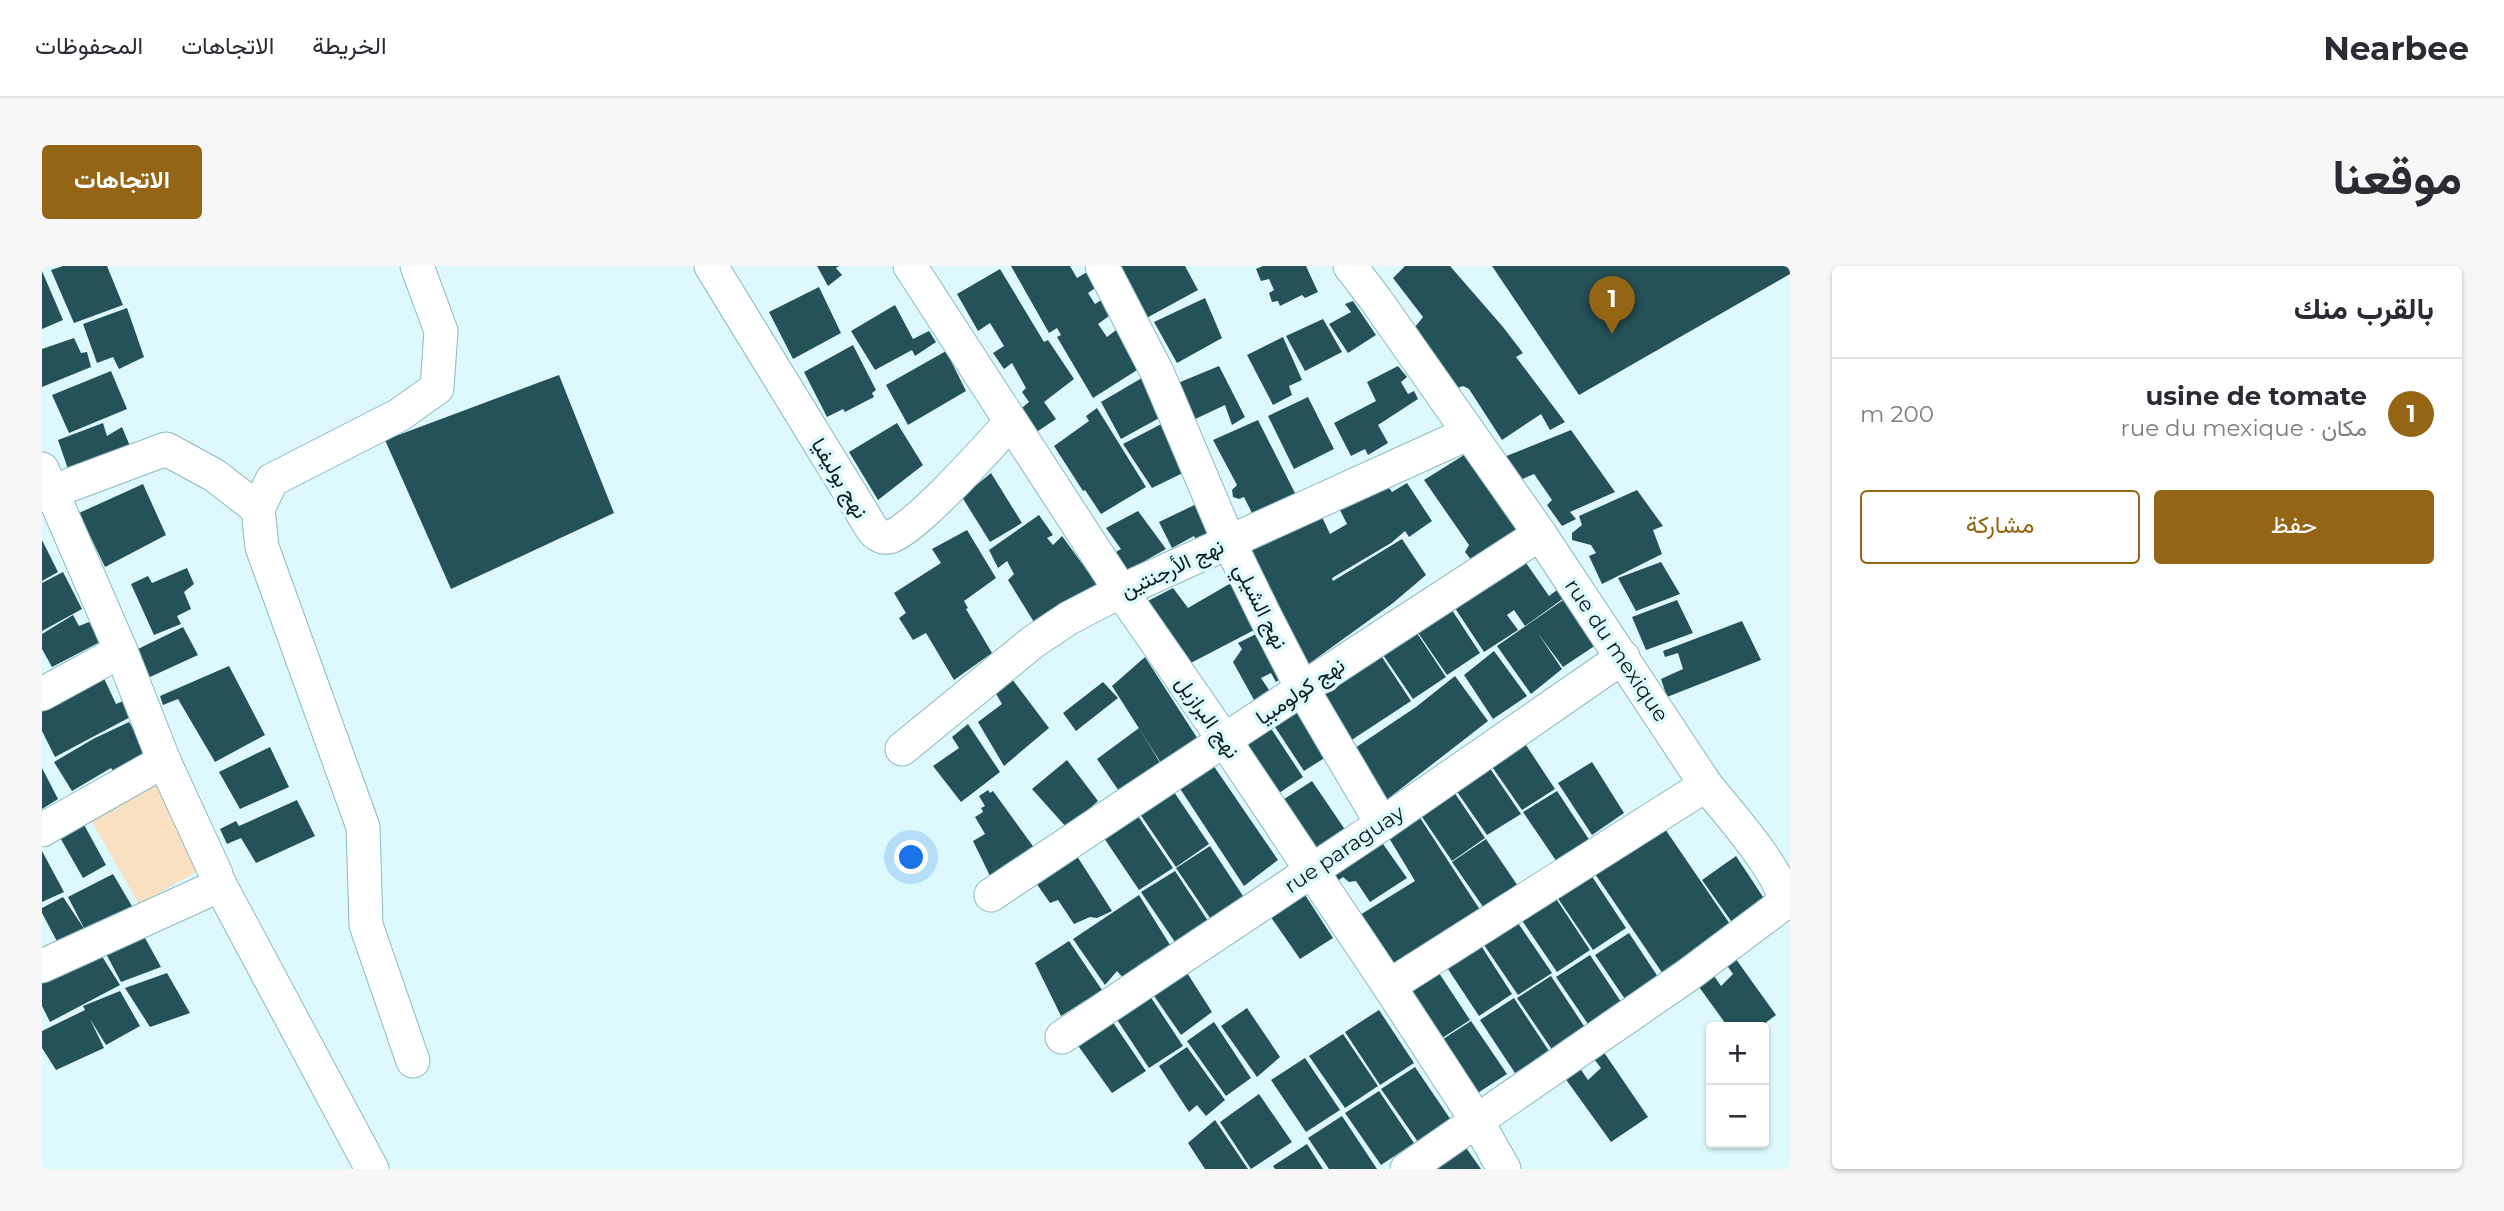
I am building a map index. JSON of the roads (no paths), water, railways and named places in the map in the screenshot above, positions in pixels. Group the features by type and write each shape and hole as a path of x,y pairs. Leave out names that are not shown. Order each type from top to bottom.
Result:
{"street":[{"path":"413,1061 366,925 363,827 262,547 258,509 272,480 399,415 437,388 441,331 417,266"},
{"name":"نهج بوليفيا","path":"711,266 873,531 881,537 891,537 908,527 1010,423"},
{"name":"نهج البرازيل","path":"910,266 1121,591 1389,986 1477,1121 1504,1169"},
{"name":"نهج الشيلي","path":"1102,266 1157,372 1229,542 1302,688 1382,824"},
{"name":"rue du mexique","path":"1350,266 1540,534 1706,785 1761,855 1783,892 1784,900 1780,906 1688,975 1407,1169"},
{"name":"نهج الأرجنتين","path":"902,749 1033,642 1069,618 1121,591 1469,433"},
{"path":"258,509 214,475 166,449 45,477 121,651 164,761 218,881 372,1169"},
{"name":"نهج كولومبيا","path":"991,895 1540,534"},
{"path":"42,694 121,651"},
{"name":"rue paraguay","path":"1062,1037 1382,824 1623,657"},
{"path":"42,830 164,761"},
{"path":"1389,986 1706,785"},
{"path":"42,966 206,893 218,886 218,881"}],"place":[{"name":"usine de tomate","path":"1612,334"}]}
